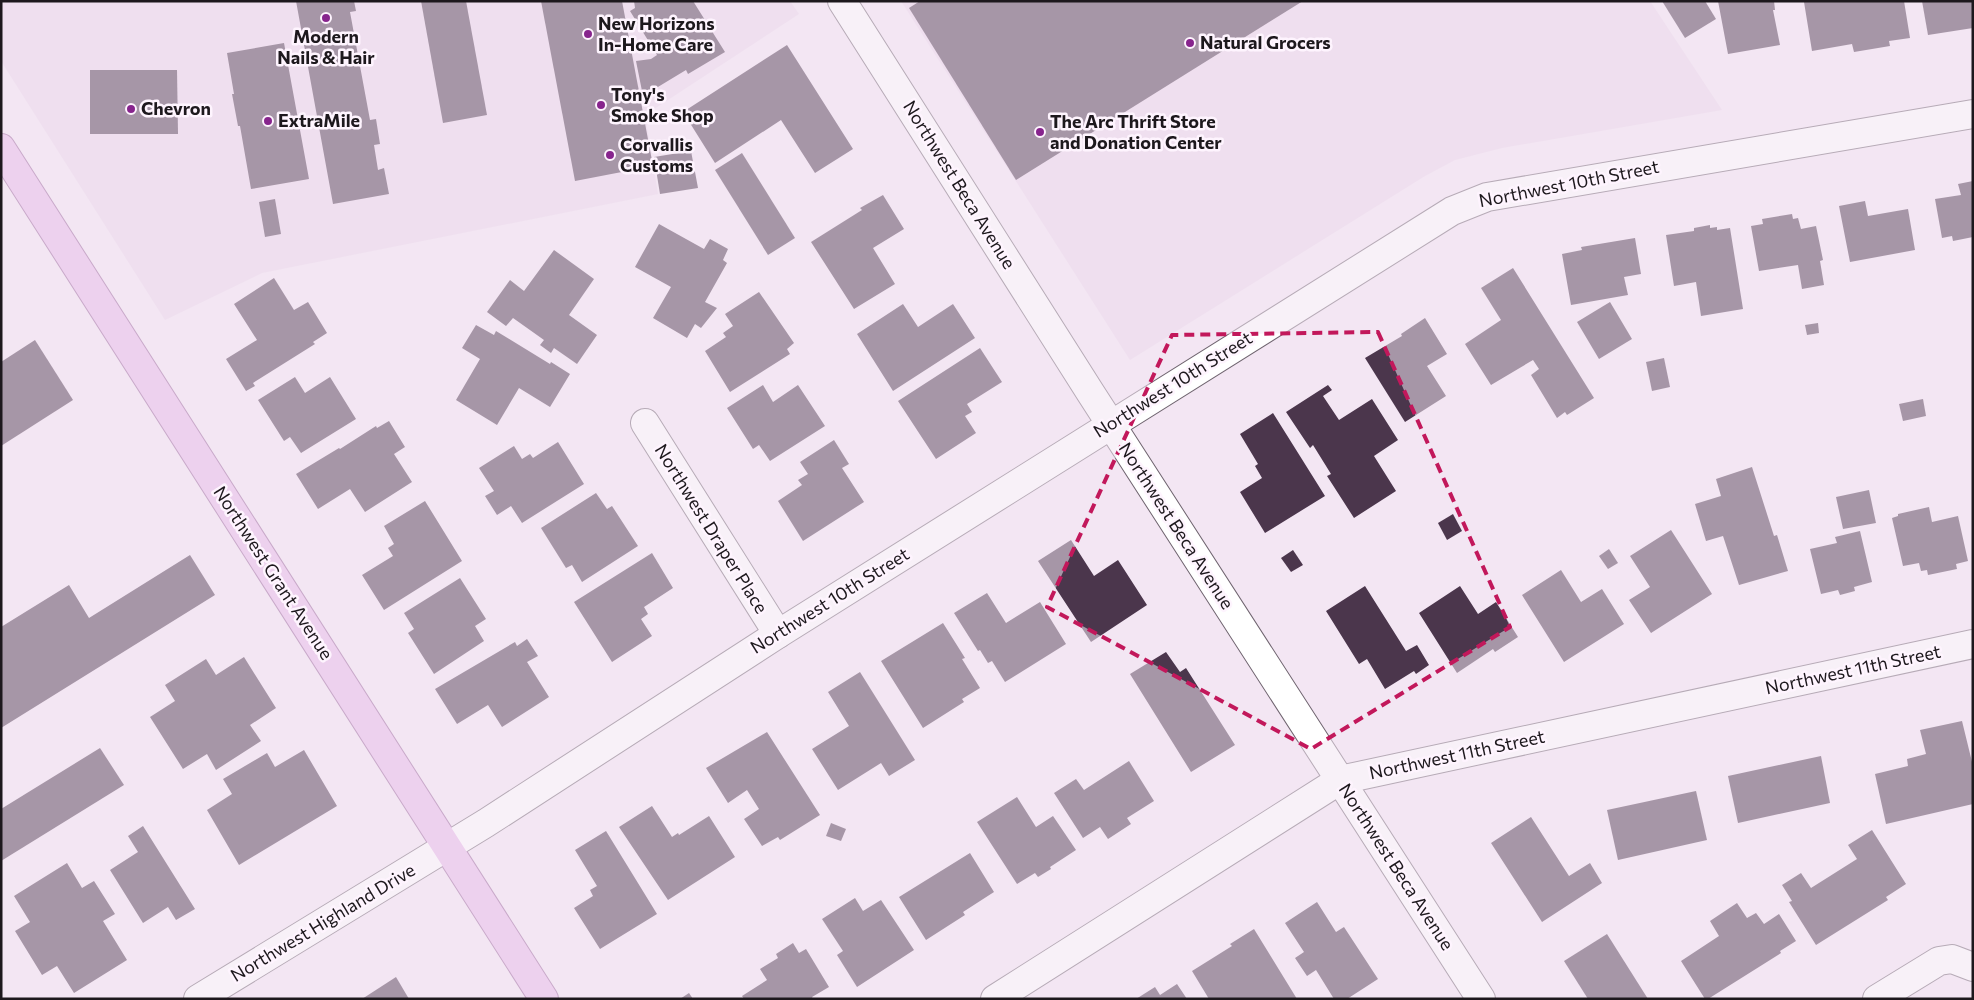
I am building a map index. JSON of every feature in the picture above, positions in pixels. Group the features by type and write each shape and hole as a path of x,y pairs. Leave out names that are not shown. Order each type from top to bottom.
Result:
{"main road":[{"name":"Northwest Grant Avenue","path":"1,148 544,999"}],"street":[{"name":"Northwest Beca Avenue","path":"842,1 1111,424 1481,999"},
{"name":"Northwest 10th Street","path":"448,847 778,634 1427,225 1466,204 1487,197 1973,114"},
{"name":"Northwest Draper Place","path":"645,423 778,634"},
{"name":"Northwest 11th Street","path":"995,999 1340,780 1973,644"},
{"name":"Northwest Highland Drive","path":"198,999 448,847"},
{"path":"1877,999 1939,961 1962,963"}],"highlighted area":[{"path":"1378,332 1510,627 1311,749 1047,607 1172,335"}],"shaded area":[{"path":"12,1 790,1 799,14 645,115 658,194 262,273 165,320 1,61 1,3"},
{"path":"901,1 1650,1 1722,110 1502,148 1455,160 1425,176 1130,360"}],"building":[{"path":"296,1 354,1 356,11 350,12 370,120 376,119 380,144 374,145 378,170 384,168 389,194 333,204"},
{"path":"421,1 466,1 487,115 443,123"},
{"path":"541,1 622,1 653,166 575,181"},
{"path":"634,1 693,1 725,52 688,74 686,70 643,96 636,61 651,59 657,55 630,11 635,8"},
{"name":"The Arc Thrift Store and Donation Center","path":"920,1 1303,1 1016,180 909,8"},
{"path":"1662,1 1705,1 1716,19 1685,38"},
{"path":"1718,1 1774,1 1775,10 1773,10 1780,45 1728,54"},
{"path":"1904,1 1910,38 1889,41 1890,46 1854,52 1852,44 1812,51 1804,2"},
{"path":"1922,1 1973,1 1973,28 1928,35"},
{"path":"284,43 309,179 251,189 240,126 238,126 232,94 234,94 227,53"},
{"path":"787,45 853,149 815,173 781,120 715,163 683,112"},
{"path":"90,70 177,70 178,134 90,134"},
{"path":"691,151 698,188 660,194 654,157"},
{"path":"742,153 795,238 768,255 715,170"},
{"path":"1973,181 1973,237 1953,241 1952,236 1942,238 1935,199 1961,195 1958,184"},
{"path":"883,195 904,229 873,248 895,284 854,309 811,242 862,210 860,208"},
{"path":"275,199 281,234 265,237 259,202"},
{"path":"1865,201 1868,216 1908,209 1915,250 1850,262 1839,206"},
{"path":"1792,214 1793,219 1798,218 1801,229 1816,226 1823,260 1820,261 1824,285 1802,289 1798,265 1759,271 1751,226 1763,224 1762,219"},
{"path":"659,224 704,249 710,239 728,249 723,260 727,263 705,302 717,308 701,328 695,324 687,338 653,318 671,287 635,267"},
{"path":"1710,225 1710,228 1717,227 1717,230 1730,228 1743,309 1701,316 1696,282 1674,286 1666,235 1694,231 1694,228"},
{"path":"1635,238 1641,274 1624,277 1628,295 1571,305 1562,254 1582,250 1581,247"},
{"path":"554,250 594,279 569,315 597,335 577,364 554,348 551,353 540,345 544,340 513,318 506,326 487,312 510,280 524,291"},
{"path":"1513,268 1594,398 1567,415 1565,412 1557,418 1531,375 1539,369 1533,360 1491,385 1465,344 1501,320 1481,288"},
{"path":"274,278 294,310 308,302 327,333 313,342 315,344 253,383 255,386 246,391 226,359 257,340 234,304"},
{"path":"759,292 794,343 787,349 790,354 730,392 705,351 726,337 723,333 733,326 725,314"},
{"path":"1610,302 1632,339 1599,359 1577,322"},
{"path":"903,304 918,327 953,304 975,338 893,391 857,334"},
{"path":"1425,318 1447,354 1427,366 1446,396 1405,422 1365,358 1402,336 1401,334"},
{"path":"1818,323 1819,333 1807,335 1805,325"},
{"path":"476,325 494,335 496,331 570,374 550,407 519,388 497,425 456,400 480,359 462,348"},
{"path":"35,340 73,400 1,446 1,362"},
{"path":"980,348 1002,382 967,404 972,412 965,416 976,433 936,459 898,401"},
{"path":"1664,358 1670,387 1652,391 1646,362"},
{"path":"295,377 305,393 330,377 356,419 301,453 290,437 284,441 258,400"},
{"path":"763,385 773,402 798,385 825,426 770,461 759,445 753,449 727,408"},
{"path":"1328,385 1332,390 1323,396 1339,420 1372,399 1398,440 1374,456 1396,491 1354,518 1327,476 1331,474 1313,445 1310,448 1286,412"},
{"path":"1923,399 1926,416 1903,421 1899,404"},
{"path":"1273,413 1325,496 1265,533 1240,492 1262,478 1255,466 1258,464 1240,434"},
{"path":"389,421 405,447 394,454 412,482 365,512 350,489 318,509 296,474 376,426 377,428"},
{"path":"834,440 849,464 842,468 864,502 803,541 778,501 802,485 798,480 808,474 800,462"},
{"path":"558,442 584,484 522,523 511,506 497,515 485,496 494,491 479,468 514,446 522,459 530,454 533,458"},
{"path":"1752,467 1774,536 1777,535 1788,571 1739,585 1723,536 1706,541 1695,504 1721,496 1716,479"},
{"path":"1869,490 1876,523 1843,529 1836,497"},
{"path":"596,493 607,509 612,506 638,546 582,582 572,565 566,568 541,528"},
{"path":"425,501 462,561 384,610 362,575 393,556 388,548 394,544 384,526"},
{"path":"1929,507 1932,522 1958,516 1968,561 1956,564 1957,569 1928,575 1927,570 1921,571 1919,563 1903,566 1892,518 1898,516 1898,514"},
{"path":"1453,514 1462,531 1447,540 1438,523"},
{"path":"1671,530 1712,594 1651,633 1629,600 1650,587 1630,556"},
{"path":"1860,531 1872,582 1854,587 1855,591 1840,595 1838,590 1821,594 1810,549 1837,543 1835,537"},
{"path":"1071,540 1094,576 1118,560 1147,605 1091,642 1038,561"},
{"path":"1609,549 1618,563 1608,569 1599,556"},
{"path":"1293,550 1303,565 1291,572 1281,558"},
{"path":"652,553 673,588 644,607 648,614 641,619 652,636 612,662 574,602"},
{"path":"190,555 215,595 1,728 1,627 69,585 89,618"},
{"path":"1561,570 1581,602 1602,589 1624,624 1564,662 1522,595"},
{"path":"460,578 486,619 475,626 484,641 434,674 408,633 414,629 404,613"},
{"path":"1365,586 1406,651 1417,645 1429,665 1416,674 1414,671 1385,689 1367,659 1359,664 1326,611"},
{"path":"1460,586 1478,614 1496,602 1518,637 1495,652 1493,649 1457,673 1419,613"},
{"path":"987,593 1006,623 1040,602 1066,644 1005,682 992,661 988,663 980,650 978,651 954,613"},
{"path":"943,623 965,658 962,659 980,688 962,699 964,702 923,728 881,661"},
{"path":"527,639 538,656 527,662 549,697 502,727 488,705 457,724 435,689 515,642 517,646"},
{"path":"1166,652 1180,672 1186,668 1235,745 1191,772 1130,674"},
{"path":"244,657 276,708 250,725 261,741 216,770 207,754 183,769 150,717 175,701 165,685 206,659 216,675"},
{"path":"860,672 915,760 889,776 881,763 838,790 812,749 849,726 828,692"},
{"path":"1962,721 1973,766 1973,804 1886,824 1875,774 1908,766 1907,759 1926,754 1920,730"},
{"path":"767,732 820,815 780,840 778,837 762,846 744,819 759,809 747,790 728,803 706,768"},
{"path":"100,748 124,785 1,861 1,809"},
{"path":"304,750 337,806 239,865 207,810 232,794 223,779 267,753 275,767"},
{"path":"1821,756 1830,803 1738,823 1728,776"},
{"path":"1129,761 1154,801 1127,818 1131,824 1108,839 1100,827 1083,838 1054,793 1076,779 1084,790"},
{"path":"1696,791 1707,840 1618,860 1607,810"},
{"path":"1017,797 1036,827 1053,816 1076,850 1038,877 1035,873 1017,884 977,822"},
{"path":"652,806 672,837 678,833 679,835 709,816 735,857 668,900 619,827"},
{"path":"1531,817 1569,876 1590,863 1602,883 1542,922 1491,843"},
{"path":"831,823 846,829 841,841 826,836"},
{"path":"143,826 195,909 176,920 168,907 143,923 110,870 138,852 128,836"},
{"path":"1872,830 1906,884 1886,897 1888,900 1816,945 1789,902 1792,901 1782,885 1801,873 1811,888 1857,859 1848,845"},
{"path":"606,831 657,914 600,949 574,908 593,896 590,890 597,886 575,850"},
{"path":"970,853 994,892 963,912 965,915 926,940 899,897"},
{"path":"67,863 82,888 94,881 115,914 103,921 127,960 74,993 57,966 42,975 15,931 30,922 14,896"},
{"path":"855,898 863,911 881,900 914,950 857,987 837,955 843,951 822,919"},
{"path":"1317,902 1336,932 1344,927 1378,979 1347,999 1334,999 1316,970 1307,976 1295,958 1304,952 1285,923"},
{"path":"1737,903 1747,918 1756,913 1764,924 1779,914 1796,941 1780,951 1781,953 1708,999 1705,999 1681,961 1719,936 1710,921"},
{"path":"1254,929 1297,999 1209,999 1192,971 1232,946 1230,944"},
{"path":"1607,934 1648,999 1588,999 1564,961"},
{"path":"793,943 799,953 806,949 829,987 812,997 813,999 744,999 742,996 767,980 760,969 778,958 776,954"},
{"path":"396,977 409,999 362,999"},
{"path":"1177,984 1187,999 1136,999 1155,987 1160,995"},
{"path":"689,993 693,999 680,999"}],"place":[{"name":"Modern Nails & Hair","path":"326,18"},
{"name":"New Horizons In-Home Care","path":"588,34"},
{"name":"Natural Grocers","path":"1190,43"},
{"name":"Tony's Smoke Shop","path":"601,105"},
{"name":"Chevron","path":"131,109"},
{"name":"ExtraMile","path":"268,121"},
{"name":"The Arc Thrift Store and Donation Center","path":"1040,132"},
{"name":"Corvallis Customs","path":"610,155"}]}
